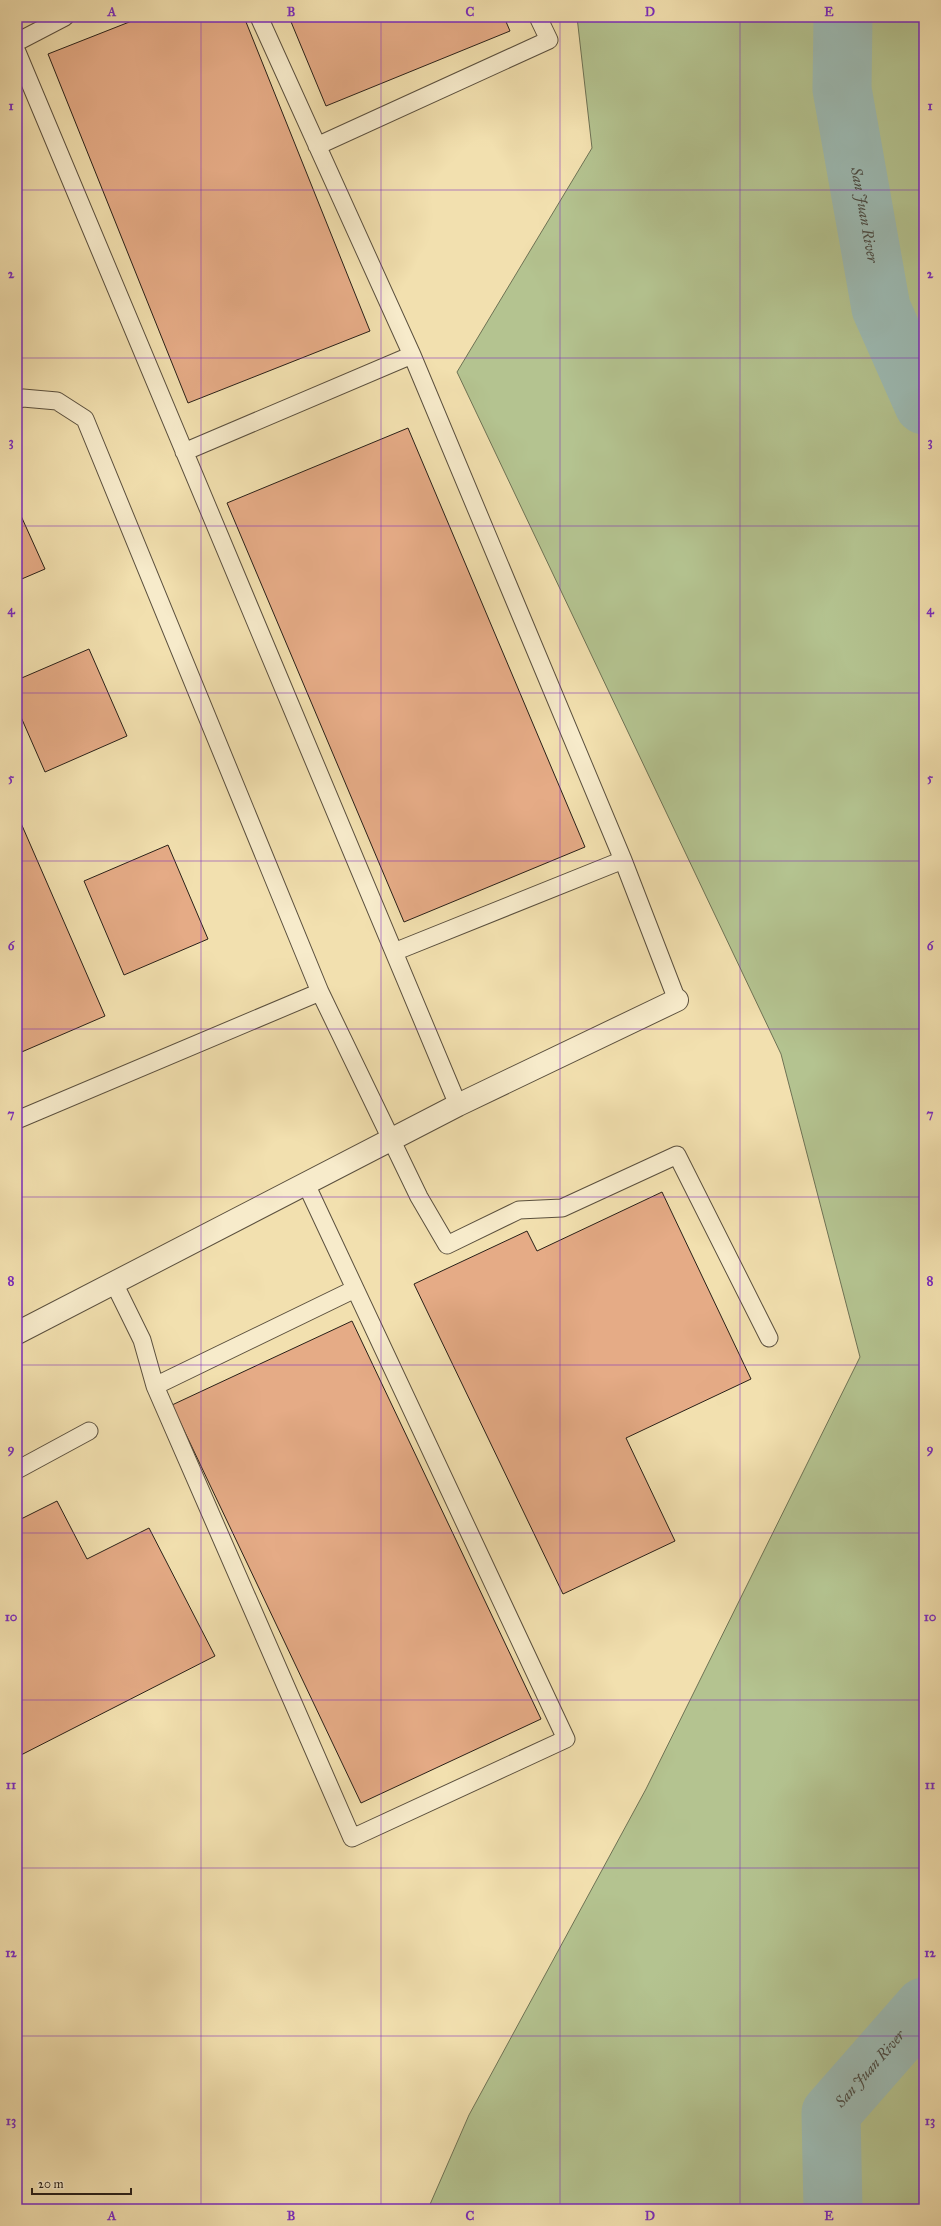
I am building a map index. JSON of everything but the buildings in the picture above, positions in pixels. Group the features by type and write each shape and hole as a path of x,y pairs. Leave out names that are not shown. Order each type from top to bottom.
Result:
{"street":[{"path":"17,1333 458,1105 677,1000"}],"lane":[{"path":"17,42 65,17"},
{"path":"260,17 412,355 623,860 677,1000"},
{"path":"317,146 549,40 538,17"},
{"path":"17,52 458,1105"},
{"path":"184,452 412,355"},
{"path":"17,400 23,398 57,401 85,419 320,992 419,1197 447,1245 519,1210 562,1208 677,1155 769,1338"},
{"path":"394,952 623,860"},
{"path":"17,1120 320,992"},
{"path":"114,1283 142,1340 155,1386 352,1838 566,1739 306,1184"},
{"path":"155,1386 355,1289"},
{"path":"17,1470 89,1431"}],"green space":[{"path":"577,17 924,17 924,2209 428,2209 469,2115 646,1789 860,1357 781,1054 457,372 592,148"}],"waterway":[{"name":"San Juan River","path":"843,17 842,89 881,308 924,405"},
{"name":"San Juan River","path":"833,2209 831,2113 924,2007"}]}
